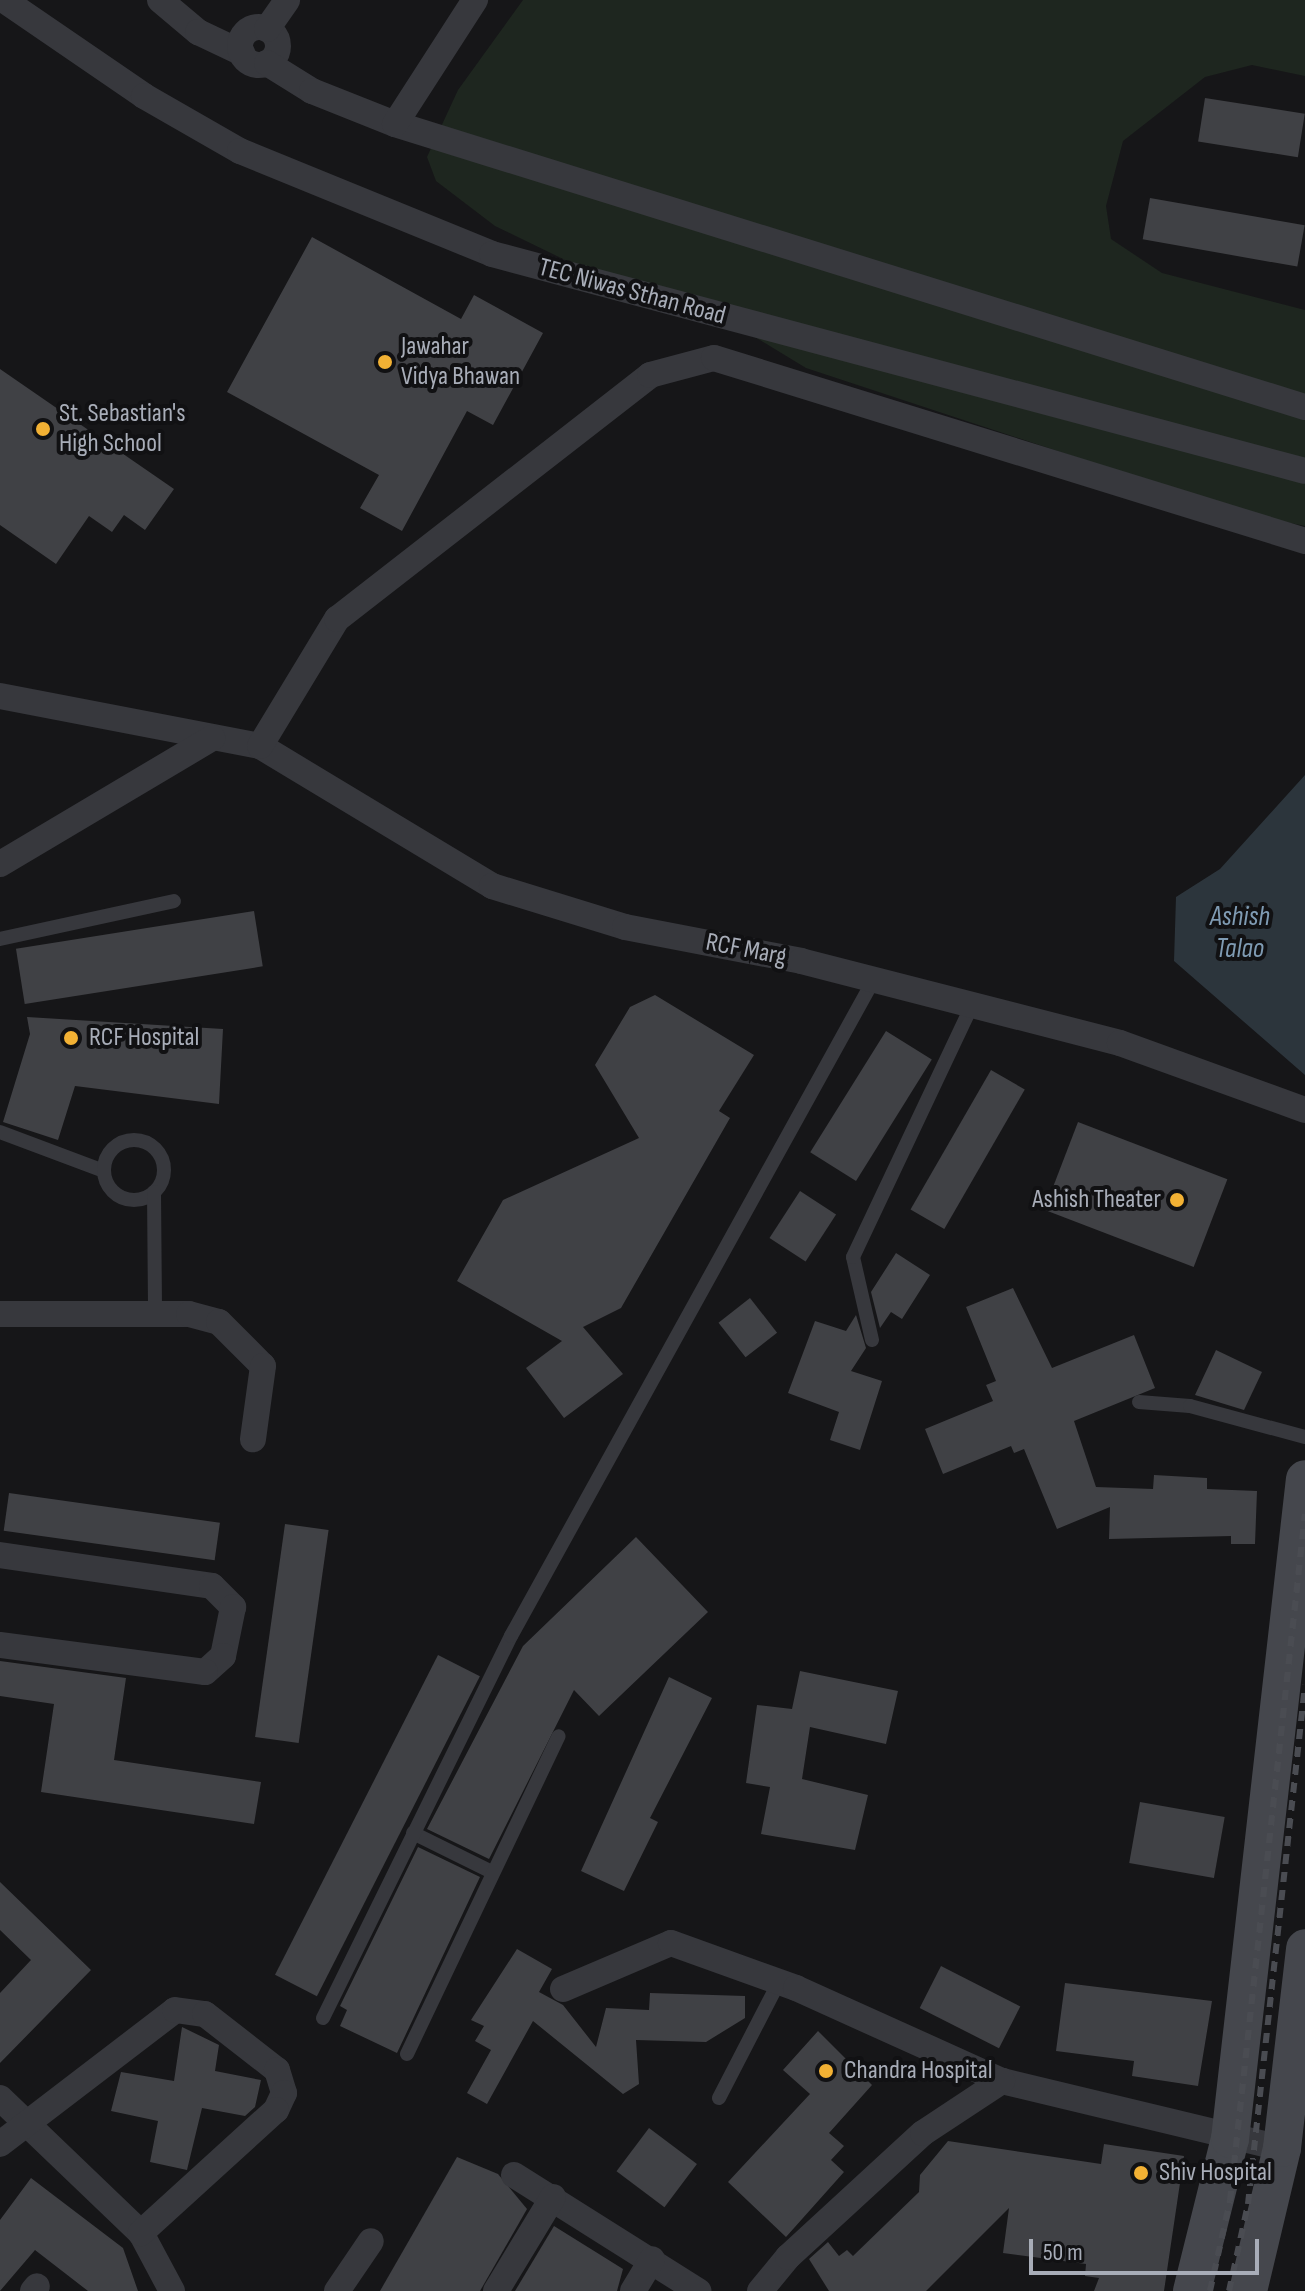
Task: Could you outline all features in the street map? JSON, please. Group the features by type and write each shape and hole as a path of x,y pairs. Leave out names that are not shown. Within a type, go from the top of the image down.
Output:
{"main road":[{"path":"1192,2291 1230,2139 1291,1723 1305,1479"},
{"path":"1248,2291 1282,2148 1305,1948"}],"street":[{"name":"TEC Niwas Sthan Road","path":"4,0 144,96 240,151 492,254 1305,471"},
{"path":"160,0 198,32 242,53 250,63 267,63 312,91 395,124 1305,407"},
{"path":"242,53 244,35 267,29 287,0"},
{"path":"395,124 475,0"},
{"path":"267,29 278,43 267,63"},
{"path":"260,746 337,619 650,375 714,358 1305,541"},
{"name":"RCF Marg","path":"0,696 260,746 492,886 625,927 873,981 1120,1043 1305,1110"},
{"path":"0,864 212,738"},
{"path":"0,1314 155,1314 219,1322 246,1343 263,1366 253,1439"},
{"path":"0,1555 212,1586 233,1607 223,1656 205,1672 0,1645"},
{"path":"563,1989 671,1943 779,1982 1002,2081 1230,2139 1282,2148"},
{"path":"0,2144 24,2120 175,2010 205,2014 277,2070 284,2093 276,2110 141,2233"},
{"path":"760,2291 913,2142 1002,2081"},
{"path":"0,2098 141,2233 172,2291"},
{"path":"514,2175 652,2259 698,2291"},
{"path":"496,2291 553,2197"},
{"path":"337,2291 371,2241"},
{"path":"633,2291 652,2259"}],"lane":[{"path":"0,939 174,901"},
{"path":"323,2018 511,1636 873,981"},
{"path":"872,1340 853,1257 971,1007"},
{"path":"0,1132 104,1171"},
{"path":"154,1192 127,1199 111,1189 104,1171 116,1146 144,1142 163,1164 154,1192 155,1314"},
{"path":"1139,1402 1190,1406 1305,1437"},
{"path":"407,2054 559,1736"},
{"path":"413,1833 492,1872"},
{"path":"719,2098 779,1982"}],"shaded area":[{"path":"523,0 1305,0 1305,76 1252,65 1205,77 1123,141 1106,206 1111,239 1162,273 1305,310 1305,526 1248,514 806,368 722,317 627,290 495,226 436,181 427,157 458,90"}],"water":[{"name":"Ashish Talao","path":"1305,775 1305,1075 1174,961 1176,897 1220,869"}],"building":[{"path":"1205,98 1305,114 1298,157 1198,141"},
{"path":"1150,198 1305,225 1297,267 1143,239"},
{"name":"Jawahar Vidya Bhawan","path":"312,237 461,319 474,295 543,333 493,425 467,411 402,531 360,508 379,475 227,392"},
{"name":"St. Sebastian's High School","path":"0,369 174,489 145,530 124,515 112,532 89,516 56,564 0,525"},
{"path":"254,911 263,966 25,1004 16,949"},
{"path":"655,995 754,1055 719,1111 730,1118 621,1308 583,1327 623,1374 564,1418 526,1368 562,1341 457,1281 503,1200 639,1138 595,1065 630,1007"},
{"path":"27,1017 223,1029 219,1104 75,1086 58,1140 3,1122 30,1034"},
{"path":"886,1031 932,1060 856,1181 810,1152"},
{"path":"991,1070 1025,1090 944,1229 910,1209"},
{"path":"1078,1122 1227,1179 1194,1267 1044,1210"},
{"path":"800,1191 836,1214 806,1261 770,1238"},
{"path":"896,1253 930,1275 902,1319 891,1312 880,1328 871,1292"},
{"path":"1013,1288 1052,1368 1134,1335 1155,1388 1074,1421 1096,1487 1153,1489 1154,1475 1207,1478 1207,1489 1257,1491 1255,1544 1231,1544 1231,1536 1109,1539 1110,1507 1057,1529 1024,1449 1014,1453 1011,1446 943,1474 925,1429 993,1401 986,1385 996,1381 966,1307"},
{"path":"750,1298 777,1333 746,1357 718,1323"},
{"path":"856,1315 866,1348 851,1371 882,1381 860,1450 830,1440 839,1412 788,1393 815,1321 846,1331"},
{"path":"1216,1350 1262,1372 1244,1410 1195,1395"},
{"path":"9,1493 220,1523 215,1560 4,1531"},
{"path":"285,1524 329,1530 299,1743 255,1737"},
{"path":"636,1537 708,1612 599,1716 574,1690 489,1859 427,1829 523,1646"},
{"path":"438,1655 480,1676 317,1996 275,1975"},
{"path":"0,1661 126,1678 114,1760 261,1782 254,1824 41,1792 54,1704 0,1696"},
{"path":"800,1671 898,1691 886,1744 810,1727 802,1779 868,1795 855,1850 761,1834 770,1787 746,1783 757,1705 792,1709"},
{"path":"669,1677 712,1698 650,1818 658,1822 624,1891 581,1871"},
{"path":"1140,1802 1225,1817 1214,1878 1129,1863"},
{"path":"418,1847 480,1877 397,2053 340,2026 347,2010 340,2006"},
{"path":"0,1882 91,1970 0,2063 0,1993 31,1960 0,1930"},
{"path":"517,1949 552,1969 539,1992 563,2005 596,2047 606,2008 649,2010 650,1993 745,1996 745,2018 706,2042 636,2040 639,2084 623,2094 533,2021 487,2104 467,2093 491,2050 475,2041 484,2026 471,2020"},
{"path":"941,1966 1020,2006 999,2048 920,2008"},
{"path":"1065,1983 1212,2001 1198,2086 1132,2076 1134,2061 1056,2051"},
{"path":"182,2027 219,2045 215,2071 261,2080 255,2107 245,2116 202,2108 187,2170 150,2162 158,2121 111,2111 121,2072 174,2081"},
{"path":"818,2031 872,2085 829,2133 844,2146 831,2160 844,2172 786,2237 728,2182 810,2094 783,2070"},
{"path":"649,2128 697,2164 664,2207 617,2171"},
{"path":"948,2141 1101,2164 1104,2144 1184,2156 1164,2291 1094,2291 1099,2278 1085,2276 1086,2264 1003,2253 1009,2208 926,2291 829,2291 809,2259 828,2242 839,2256 847,2250 853,2256 919,2192 920,2175"},
{"path":"457,2157 498,2174 527,2209 480,2291 380,2291"},
{"path":"31,2178 123,2248 138,2291 88,2291 35,2250 0,2291 0,2220"},
{"path":"554,2226 623,2269 617,2291 515,2291"}],"railway":[{"path":"1210,2291 1230,2201 1305,1514"},
{"path":"1229,2291 1248,2204 1305,1685"}],"place":[{"name":"Jawahar Vidya Bhawan","path":"385,362"},
{"name":"St. Sebastian's High School","path":"43,429"},
{"name":"RCF Hospital","path":"71,1038"},
{"name":"Ashish Theater","path":"1177,1200"},
{"name":"Chandra Hospital","path":"826,2071"},
{"name":"Shiv Hospital","path":"1141,2173"}]}
